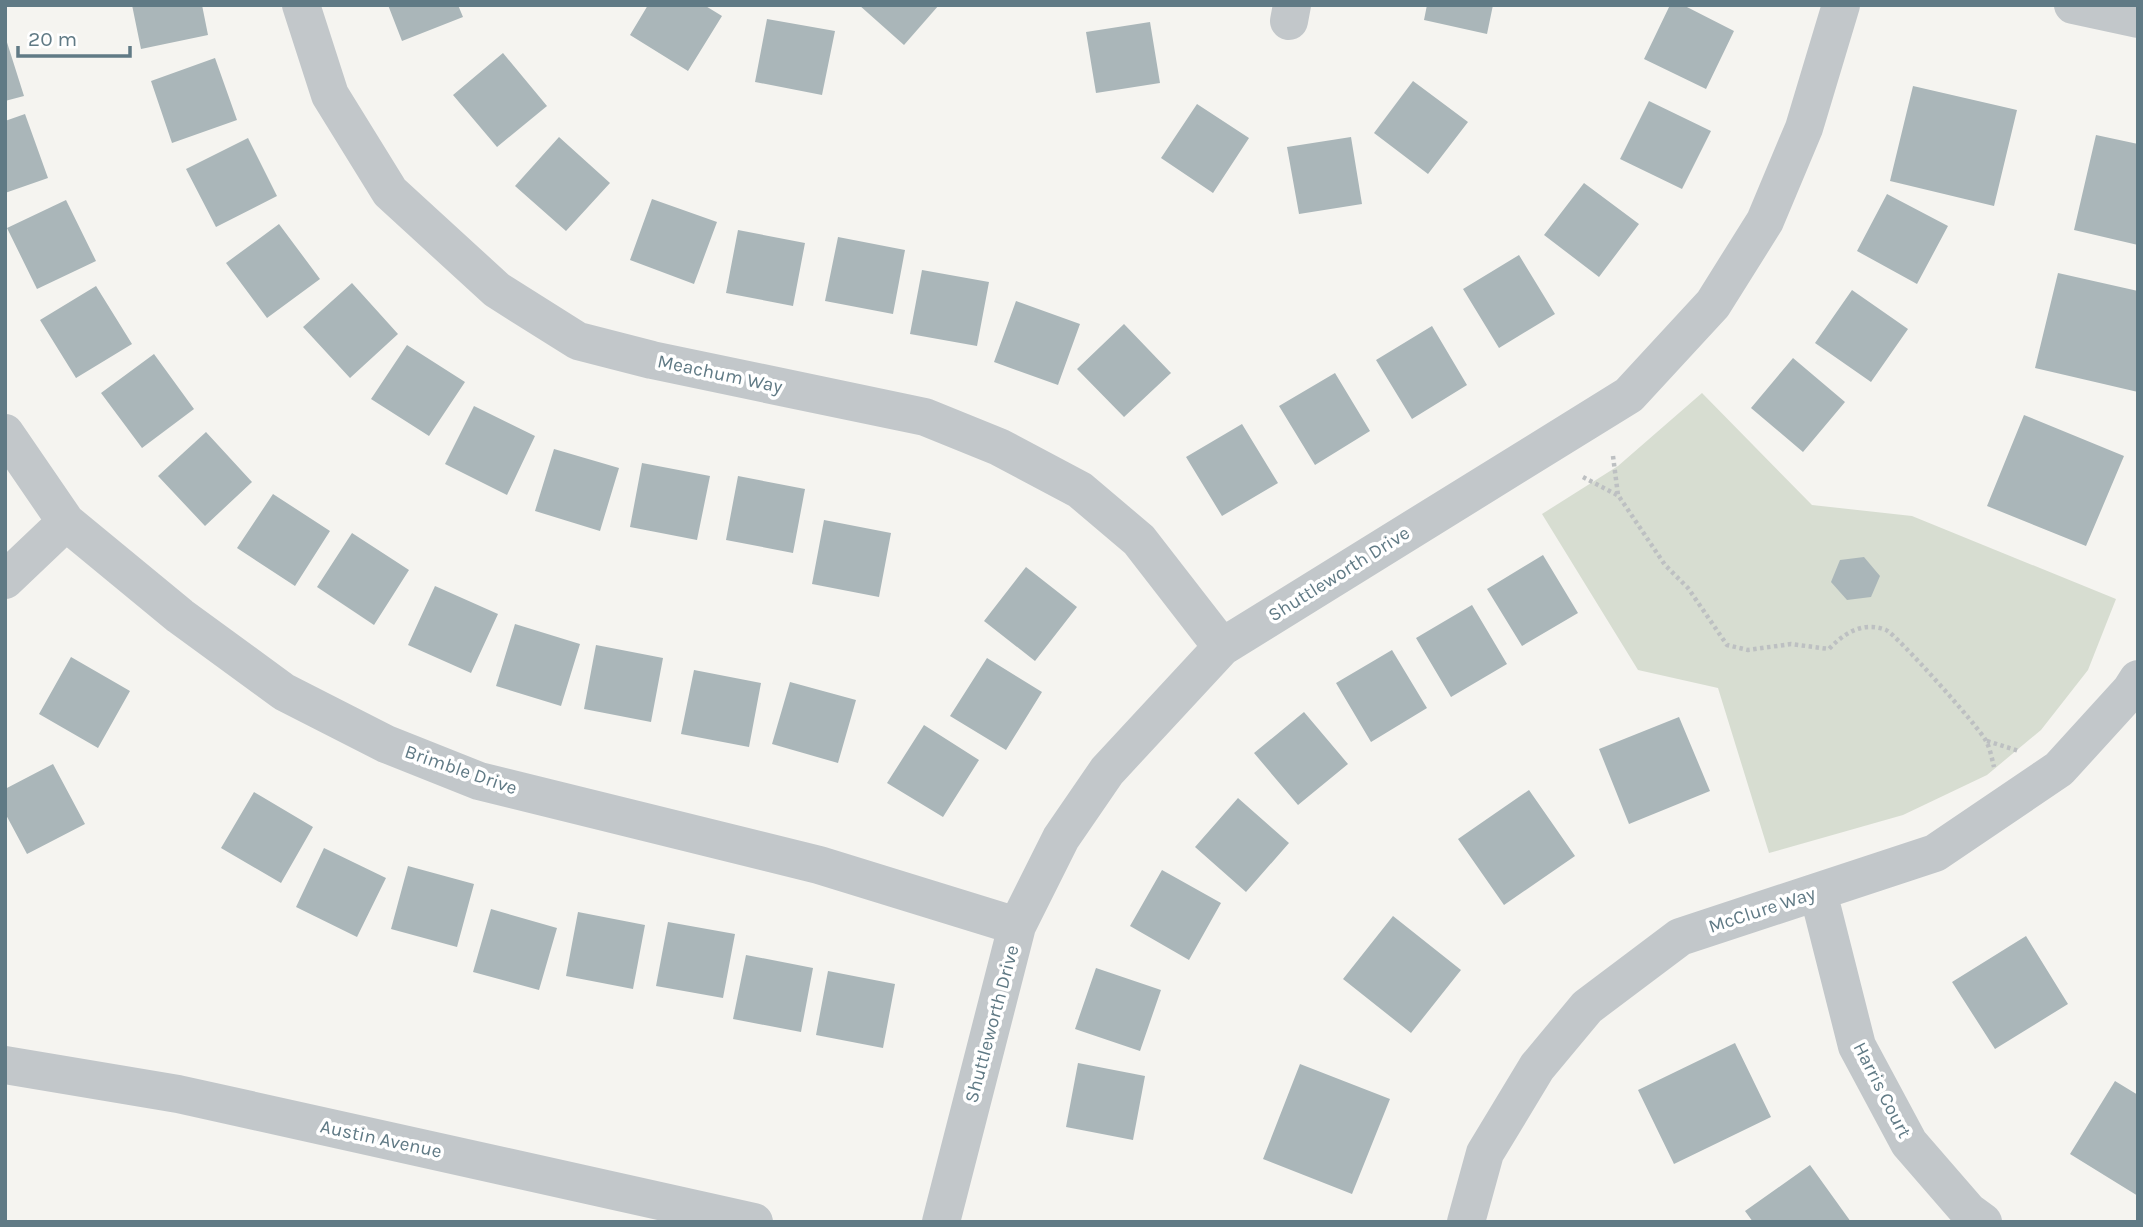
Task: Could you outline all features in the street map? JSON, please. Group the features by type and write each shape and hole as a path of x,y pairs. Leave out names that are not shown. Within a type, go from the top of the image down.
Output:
{"street":[{"name":"Meachum Way","path":"301,5 330,95 390,192 497,290 578,341 666,363 925,417 999,447 1080,490 1139,540 1222,647"},
{"name":"Shuttleworth Drive","path":"941,1222 1017,926 1061,838 1107,771 1222,647 1629,395 1713,304 1765,221 1804,128 1840,5"},
{"path":"2073,5 2138,19"},
{"name":"Brimble Drive","path":"5,433 66,522 180,616 285,692 386,744 479,781 819,865 1017,926"},
{"path":"5,580 66,522"},
{"name":"McClure Way","path":"1466,1222 1485,1153 1537,1067 1587,1007 1680,937 1935,853 2059,769 2132,690 2138,679"},
{"name":"Harris Court","path":"1818,892 1857,1046 1909,1143 1968,1211 1983,1222"},
{"name":"Austin Avenue","path":"5,1065 178,1094 754,1222"}],"path":[{"path":"1614,456 1618,495 1665,565 1688,588 1727,645 1748,649 1791,644 1829,649 1842,635 1865,626 1887,630 1905,646 1986,740 1997,776"},
{"path":"1583,477 1618,495"},
{"path":"1986,740 2023,752"}],"shaded area":[{"path":"1702,393 1812,505 1912,516 2116,599 2088,670 2041,730 1987,775 1903,815 1769,853 1718,688 1638,670 1542,514 1618,466"}],"building":[{"path":"132,5 202,5 208,35 141,49"},
{"path":"388,5 458,5 463,17 402,41"},
{"path":"648,5 704,5 722,16 688,71 630,35"},
{"path":"859,5 939,5 904,45"},
{"path":"1427,5 1493,5 1487,34 1424,20"},
{"path":"1670,5 1683,5 1734,31 1706,89 1644,59"},
{"path":"767,19 835,31 822,95 755,82"},
{"path":"1150,22 1160,83 1096,93 1086,32"},
{"path":"5,36 24,96 5,101"},
{"path":"503,53 547,106 497,147 453,95"},
{"path":"215,58 237,120 172,143 151,81"},
{"path":"1413,81 1468,122 1428,174 1374,133"},
{"path":"1913,86 2017,110 1994,206 1890,181"},
{"path":"1649,101 1711,131 1682,189 1620,159"},
{"path":"1197,104 1249,138 1213,193 1161,158"},
{"path":"25,114 48,178 5,193 5,121"},
{"path":"2096,135 2138,144 2138,245 2074,230"},
{"path":"559,137 610,183 566,231 515,186"},
{"path":"1351,137 1362,204 1299,214 1287,147"},
{"path":"248,138 277,196 216,227 186,169"},
{"path":"1584,183 1639,224 1599,277 1544,235"},
{"path":"1887,194 1948,226 1917,284 1857,251"},
{"path":"652,199 717,222 694,284 630,260"},
{"path":"66,200 96,261 37,289 7,228"},
{"path":"279,224 320,279 267,318 226,263"},
{"path":"738,230 805,243 793,306 726,293"},
{"path":"838,237 905,250 893,314 825,301"},
{"path":"1519,255 1555,314 1499,348 1463,289"},
{"path":"922,270 989,282 977,346 910,334"},
{"path":"2058,273 2138,291 2138,392 2035,368"},
{"path":"352,283 398,334 350,378 303,327"},
{"path":"96,286 132,344 76,378 40,320"},
{"path":"1852,290 1908,329 1871,382 1815,343"},
{"path":"1016,301 1080,324 1058,385 994,362"},
{"path":"1124,324 1171,373 1124,417 1077,369"},
{"path":"1432,326 1467,385 1412,419 1376,360"},
{"path":"407,345 465,382 429,436 371,399"},
{"path":"154,354 194,409 142,448 101,393"},
{"path":"1793,358 1845,402 1803,452 1751,408"},
{"path":"1335,373 1370,431 1315,465 1279,406"},
{"path":"474,406 535,436 507,495 445,464"},
{"path":"2024,415 2124,456 2086,546 1987,506"},
{"path":"1242,424 1278,483 1222,516 1186,457"},
{"path":"206,432 252,482 205,526 158,476"},
{"path":"554,449 619,468 600,531 535,511"},
{"path":"642,463 710,476 697,540 630,527"},
{"path":"738,476 805,489 793,553 726,540"},
{"path":"273,494 330,531 295,586 237,548"},
{"path":"824,520 891,533 879,597 812,584"},
{"path":"352,533 409,570 374,625 317,587"},
{"path":"1543,555 1578,613 1522,646 1487,589"},
{"path":"1864,557 1880,576 1871,597 1847,600 1831,582 1840,560"},
{"path":"1026,567 1077,607 1035,661 984,621"},
{"path":"435,586 498,614 471,673 408,645"},
{"path":"1472,605 1507,664 1451,697 1416,638"},
{"path":"515,624 580,644 561,706 496,686"},
{"path":"596,645 663,658 651,722 584,709"},
{"path":"1392,650 1427,708 1371,742 1336,683"},
{"path":"71,657 130,691 98,748 39,714"},
{"path":"987,658 1042,692 1006,750 950,716"},
{"path":"694,670 761,683 749,747 681,734"},
{"path":"790,682 856,700 838,763 772,744"},
{"path":"1304,712 1348,764 1298,805 1254,753"},
{"path":"1679,717 1710,791 1629,824 1599,749"},
{"path":"924,725 979,760 943,817 887,783"},
{"path":"53,764 85,824 27,854 5,813 5,789"},
{"path":"1529,790 1575,856 1504,905 1458,839"},
{"path":"254,792 313,827 281,883 221,848"},
{"path":"1238,798 1289,843 1246,892 1195,847"},
{"path":"324,848 386,878 357,937 296,907"},
{"path":"408,866 474,884 457,947 391,929"},
{"path":"1162,870 1221,903 1189,960 1130,926"},
{"path":"491,909 557,928 539,990 473,972"},
{"path":"578,912 645,925 633,989 566,976"},
{"path":"1393,916 1461,970 1411,1033 1343,979"},
{"path":"668,922 735,934 723,998 656,986"},
{"path":"2026,936 2068,1004 1995,1049 1952,982"},
{"path":"746,955 813,968 801,1032 733,1019"},
{"path":"1096,968 1161,990 1140,1051 1075,1029"},
{"path":"828,971 895,984 883,1048 816,1035"},
{"path":"1735,1043 1771,1117 1674,1164 1638,1090"},
{"path":"1078,1063 1145,1076 1133,1140 1066,1127"},
{"path":"1300,1064 1390,1099 1352,1194 1263,1159"},
{"path":"2115,1081 2138,1095 2138,1196 2070,1154"},
{"path":"1810,1165 1851,1222 1753,1222 1745,1211"}]}
